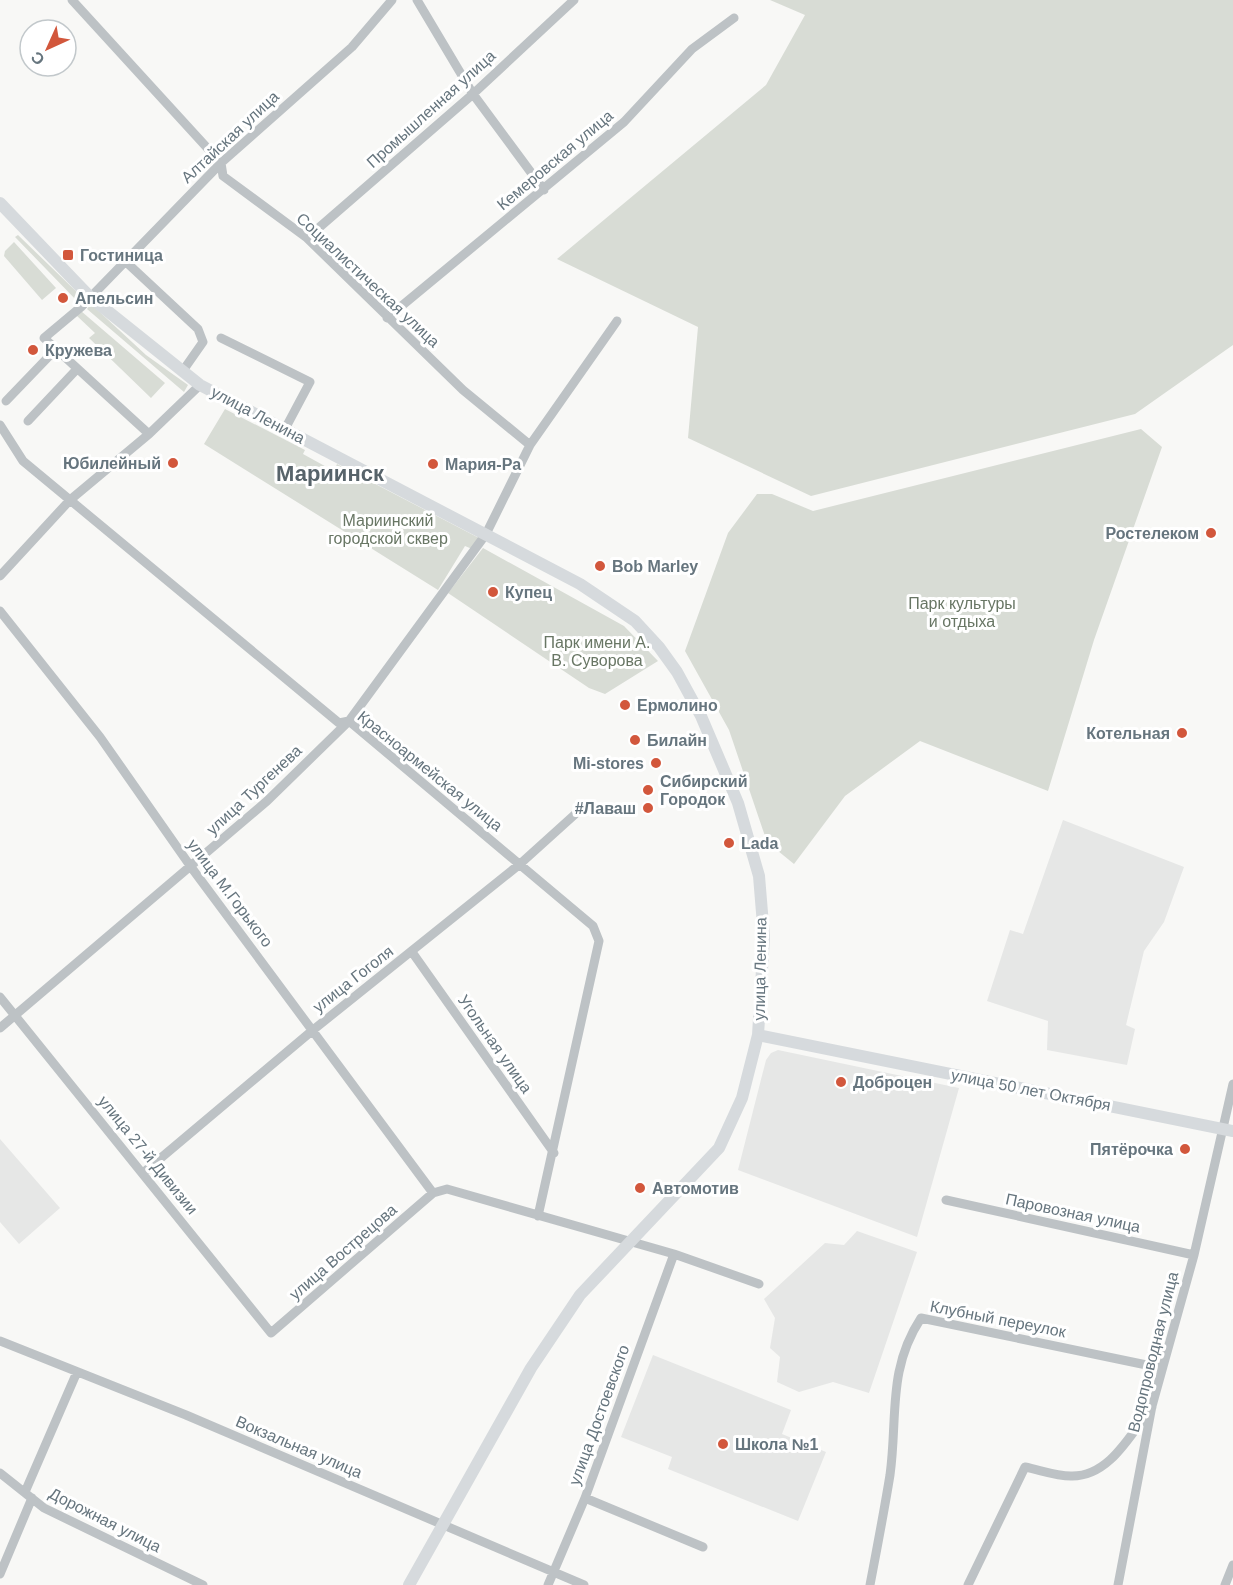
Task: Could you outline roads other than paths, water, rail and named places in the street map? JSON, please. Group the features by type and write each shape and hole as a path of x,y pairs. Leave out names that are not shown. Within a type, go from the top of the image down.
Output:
{"main road":[{"name":"улица Ленина","path":"0,203 90,297 200,385 486,534 607,600 635,621 659,647 687,691 738,803 759,876 764,937 758,1035 742,1098 719,1148 580,1295 531,1368 409,1585"},
{"name":"улица 50 лет Октября","path":"758,1035 1228,1130"}],"street":[{"name":"Социалистическая улица","path":"72,0 221,164 223,176 307,238 463,390 530,446"},
{"name":"Алтайская улица","path":"56,349 44,338 90,297 221,164 352,47 392,0"},
{"path":"417,0 472,94 544,190"},
{"name":"Промышленная улица","path":"307,238 472,94 574,0"},
{"name":"Кемеровская улица","path":"387,318 624,122 692,49 734,18"},
{"path":"124,261 198,330 203,342 182,372"},
{"name":"улица Тургенева","path":"0,1028 267,801 348,721 486,534 530,446 617,321"},
{"path":"221,338 310,382 285,429"},
{"path":"6,401 56,349 149,434"},
{"path":"28,421 77,369"},
{"path":"0,576 70,500 149,434 200,385"},
{"name":"Красноармейская улица","path":"0,425 23,462 339,723 348,721 593,926 599,941 554,1153 538,1216"},
{"name":"улица М.Горького","path":"0,611 100,737 191,867 433,1193"},
{"name":"улица Гоголя","path":"143,1173 314,1030 520,864 582,808"},
{"name":"Угольная улица","path":"412,952 554,1153"},
{"name":"улица 27-й Дивизии","path":"0,997 271,1333"},
{"name":"Водопроводная улица","path":"1118,1585 1152,1406 1228,1130 1233,1084"},
{"path":"433,1193 447,1189 674,1254 759,1284"},
{"name":"улица Вострецова","path":"271,1333 433,1193"},
{"name":"Паровозная улица","path":"946,1200 1194,1255"},
{"name":"улица Достоевского","path":"548,1585 585,1498 674,1254"},
{"name":"Клубный переулок","path":"870,1585 890,1473 894,1394 906,1340 921,1318 1161,1368"},
{"name":"Вокзальная улица","path":"0,1341 444,1524 584,1585"},
{"path":"0,1574 28,1495 77,1372"},
{"path":"968,1585 1025,1467 1072,1477 1098,1469 1112,1460 1152,1406"},
{"name":"Дорожная улица","path":"0,1473 44,1508 188,1582 203,1585"},
{"path":"585,1498 703,1546"},
{"path":"1225,1585 1233,1564"}],"place":[{"name":"Гостиница","path":"68,255"},
{"name":"Апельсин","path":"63,298"},
{"name":"Кружева","path":"33,350"},
{"name":"Юбилейный","path":"173,463"},
{"name":"Мария-Ра","path":"433,464"},
{"name":"Ростелеком","path":"1211,533"},
{"name":"Bob Marley","path":"600,566"},
{"name":"Купец","path":"493,592"},
{"name":"Ермолино","path":"625,705"},
{"name":"Котельная","path":"1182,733"},
{"name":"Билайн","path":"635,740"},
{"name":"Mi-stores","path":"656,763"},
{"name":"Сибирский Городок","path":"648,790"},
{"name":"#Лаваш","path":"648,808"},
{"name":"Lada","path":"729,843"},
{"name":"Доброцен","path":"841,1082"},
{"name":"Пятёрочка","path":"1185,1149"},
{"name":"Автомотив","path":"640,1188"},
{"name":"Школа №1","path":"723,1444"}],"district":[{"name":"Мариинск","path":"330,473"}],"park label":[{"name":"Мариинский городской сквер","path":"388,529"},
{"name":"Парк культуры и отдыха","path":"962,612"},
{"name":"Парк имени А. В. Суворова","path":"597,651"}]}
